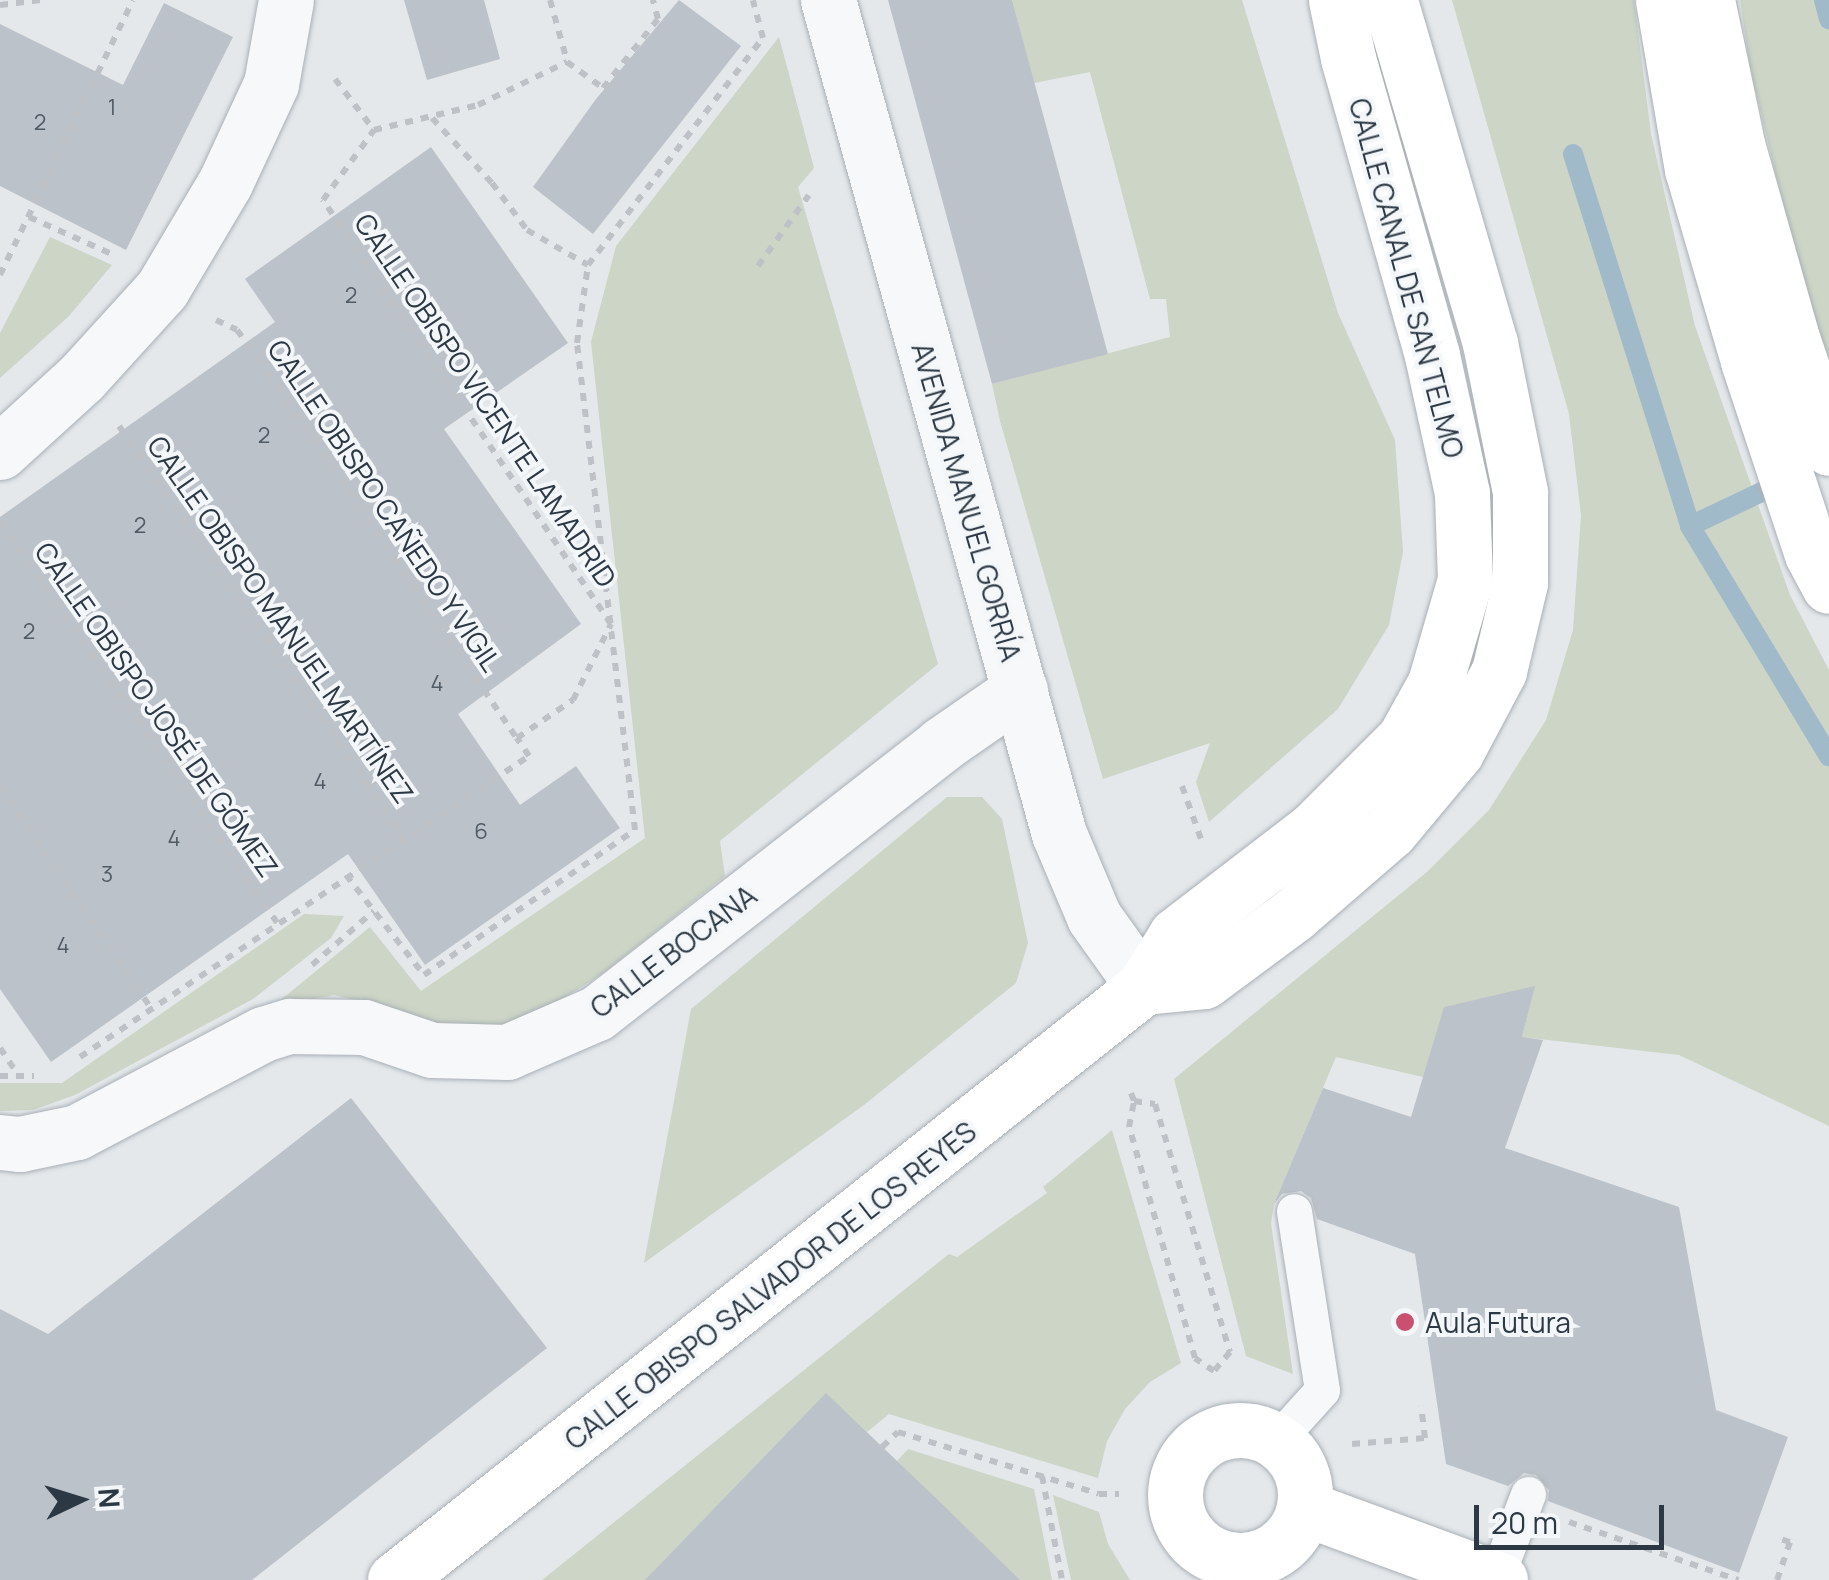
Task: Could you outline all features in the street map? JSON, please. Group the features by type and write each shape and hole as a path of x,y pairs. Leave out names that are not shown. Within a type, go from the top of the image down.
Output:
{"main road":[{"name":"CALLE CANAL DE SAN TELMO","path":"1144,987 1176,934 1313,830 1404,739 1435,683 1465,580 1462,493 1432,356 1348,58 1336,0"},
{"name":"CALLE CANAL DE SAN TELMO","path":"1144,987 1204,981 1292,916 1390,831 1456,752 1499,671 1520,584 1520,492 1490,343 1390,0"},
{"path":"1662,0 1692,168 1754,378 1812,554 1829,586"},
{"path":"1707,0 1737,144 1791,336 1829,448"},
{"name":"CALLE OBISPO SALVADOR DE LOS REYES","path":"394,1580 1144,987"},
{"path":"1295,1544 1305,1482 1296,1459 1278,1440 1254,1430 1228,1429 1205,1438 1188,1454 1176,1476 1175,1501 1181,1524 1215,1566 1295,1544 1498,1579"}],"street":[{"path":"0,452 82,376 162,289 226,184 272,84 286,0"},
{"name":"AVENIDA MANUEL GORRÍA","path":"828,0 1059,834 1087,900 1144,987"},
{"name":"CALLE BOCANA","path":"0,1142 20,1144 77,1132 263,1034 290,1026 364,1027 432,1050 507,1052 597,1013 942,744 1020,690"}],"lane":[{"path":"1278,1440 1322,1390 1294,1211"},
{"path":"1498,1579 1528,1494"}],"path":[{"path":"0,5 41,0"},
{"path":"0,275 133,0"},
{"path":"550,0 567,62 603,88 658,20 653,0"},
{"path":"346,875 424,975 635,830 577,343 588,264 764,38 753,0"},
{"path":"332,76 374,130 478,105 567,62"},
{"path":"432,118 492,183 527,230 588,264"},
{"name":"CALLE OBISPO VICENTE LAMADRID","path":"374,130 323,200 611,624"},
{"path":"758,266 810,196"},
{"path":"29,217 128,261"},
{"name":"CALLE OBISPO CAÑEDO Y VIGIL","path":"202,313 237,330 259,359 517,738"},
{"name":"CALLE OBISPO MANUEL MARTÍNEZ","path":"120,428 404,837"},
{"name":"CALLE OBISPO JOSÉ DE GÓMEZ","path":"0,521 277,922"},
{"path":"81,1056 529,756 517,738 573,700 611,624"},
{"path":"0,786 151,1008"},
{"path":"1182,786 1204,850"},
{"path":"363,921 374,911"},
{"path":"0,1048 19,1076"},
{"path":"1133,1097 1156,1104 1230,1352 1214,1370 1196,1358 1128,1127 1133,1097"},
{"path":"1352,1444 1426,1438 1421,1406"},
{"path":"882,1447 898,1432 1099,1494 1119,1494"},
{"path":"1042,1476 1062,1580"},
{"path":"1574,1524 1738,1580"},
{"path":"1777,1580 1790,1542 1778,1538"}],"green space":[{"path":"1012,0 1242,0 1338,313 1395,440 1403,552 1389,625 1338,709 1209,822 1196,782 1210,743 1103,779 1000,421 992,384 1170,337 1166,299 1150,299 1090,72 1034,83"},
{"path":"1452,0 1634,0 1651,134 1695,326 1790,595 1829,670 1829,1126 1679,1055 1522,1037 1534,987 1423,1077 1336,1057 1274,1204 1271,1223 1293,1374 1246,1356 1174,1079 1427,872 1489,810 1546,720 1573,630 1581,515 1569,414"},
{"path":"1740,0 1829,0 1829,379 1817,346 1750,67"},
{"path":"779,37 814,168 798,187 938,664 720,841 725,876 605,972 526,1022 477,1029 427,1026 391,1009 334,995 272,1007 370,927 421,991 645,838 591,342 616,246"},
{"path":"50,237 112,265 69,316 0,378 0,333"},
{"path":"947,797 982,797 1002,819 1028,943 1016,983 864,1105 644,1263 691,1009"},
{"path":"304,914 344,916 331,938 253,999 75,1095 33,1110 0,1111 0,1083 62,1083"},
{"path":"1112,1130 1181,1363 1150,1382 1125,1409 1107,1441 1098,1478 889,1414 867,1432 826,1394 689,1580 542,1580 949,1254 957,1257 1047,1193 1043,1187"},
{"path":"908,1449 1034,1489 1052,1580 1012,1580 897,1461"},
{"path":"1053,1495 1099,1512 1108,1544 1130,1580 1071,1580"}],"building":[{"path":"404,0 484,0 500,59 427,80"},
{"path":"679,0 741,46 593,234 533,187 596,99"},
{"path":"888,0 1012,0 1108,354 992,384"},
{"path":"164,3 233,37 126,250 0,186 0,24 123,85"},
{"path":"431,147 568,343 444,429 581,624 458,714 520,805 576,766 620,828 425,965 348,854 51,1062 0,989 0,517 275,322 245,279"},
{"path":"1535,986 1522,1037 1543,1040 1505,1148 1679,1207 1716,1410 1788,1437 1739,1573 1548,1501 1549,1490 1536,1475 1524,1473 1508,1486 1446,1464 1415,1254 1317,1219 1311,1198 1301,1191 1282,1194 1274,1204 1323,1088 1411,1117 1444,1007"},
{"path":"351,1098 547,1348 252,1580 0,1580 0,1309 48,1334"},
{"path":"826,1393 942,1504 1020,1580 645,1580"}],"waterway":[{"path":"1824,0 1829,19"},
{"path":"1573,154 1690,526 1829,756"},
{"path":"1690,526 1787,480"}],"place":[{"name":"Aula Futura","path":"1405,1322"}]}
